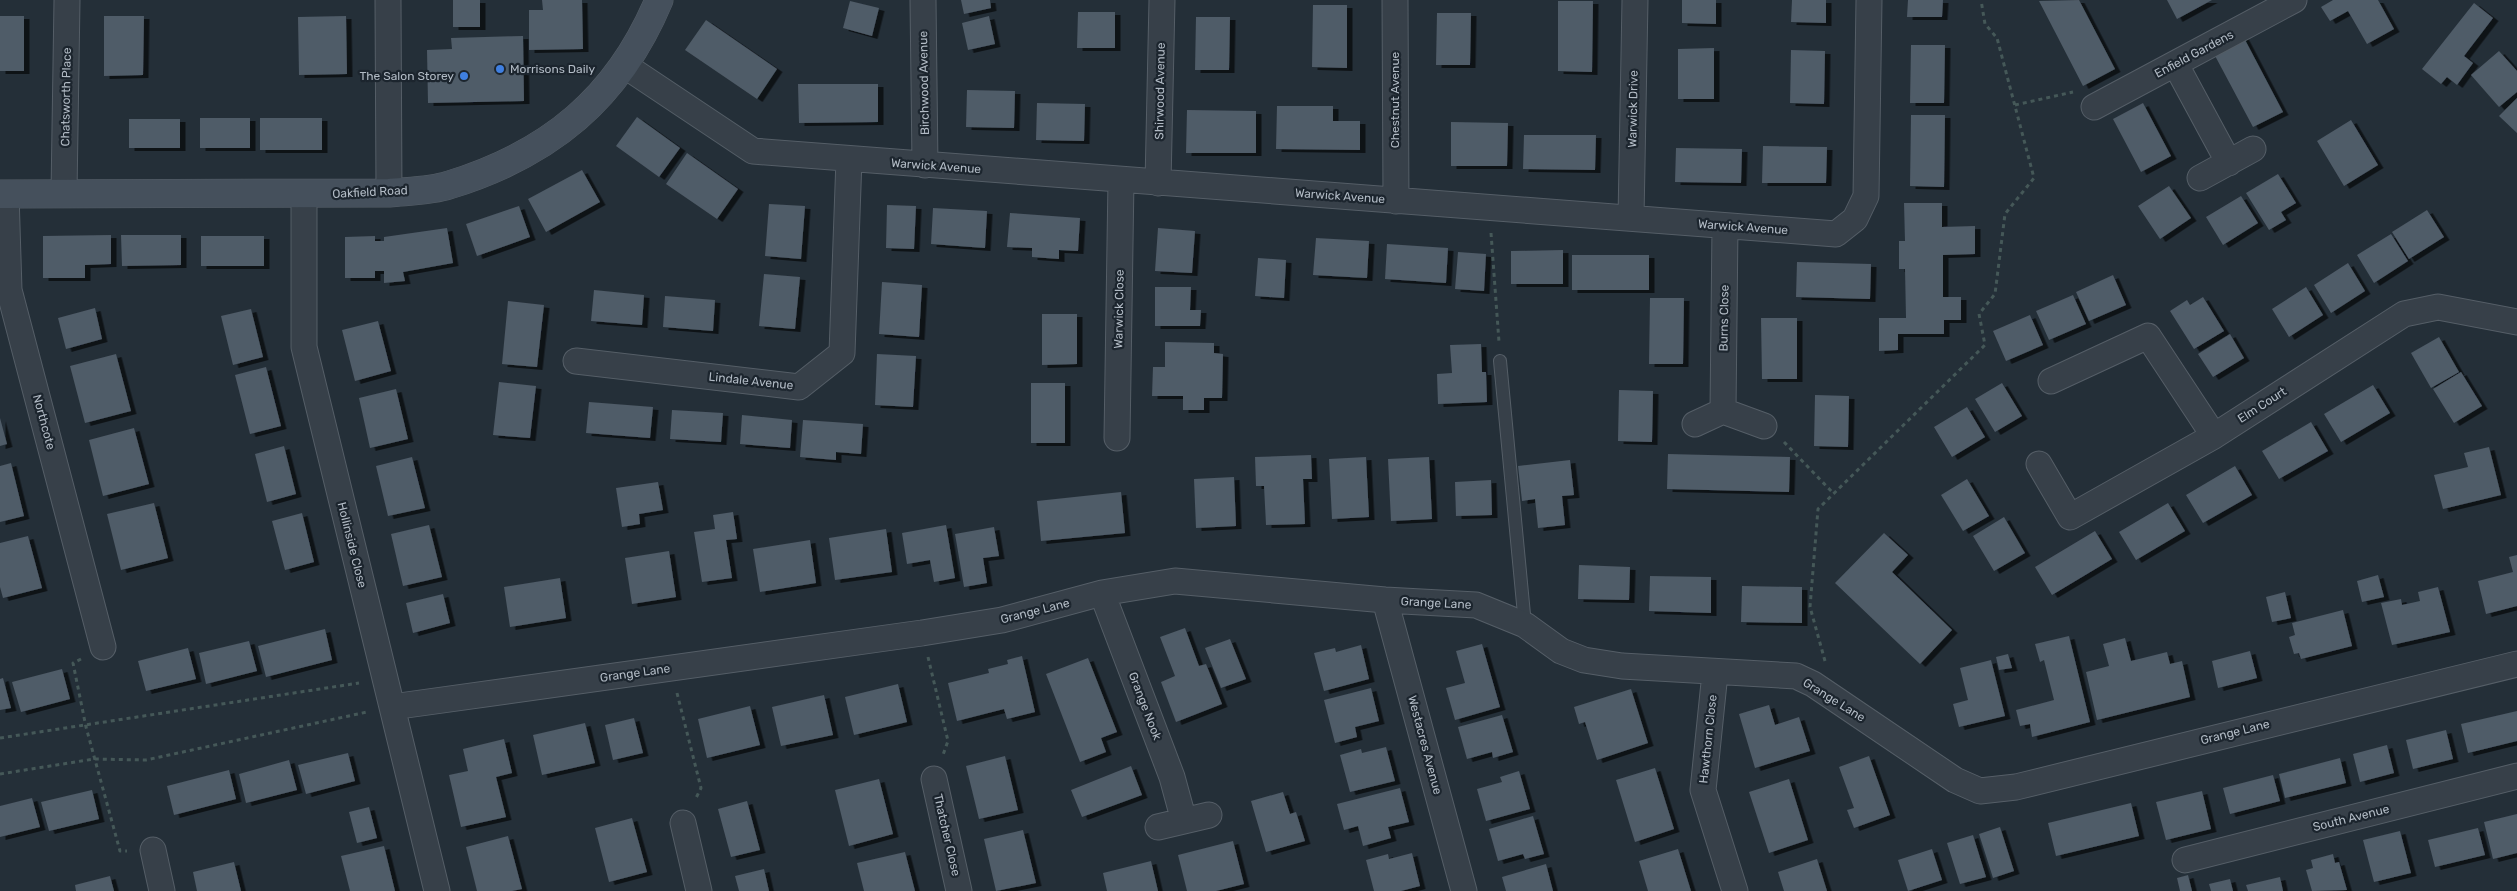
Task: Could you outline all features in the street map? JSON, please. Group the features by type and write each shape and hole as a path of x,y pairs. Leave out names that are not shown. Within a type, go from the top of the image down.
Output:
{"street":[{"name":"Chatsworth Place","path":"64,193 67,0"},
{"path":"388,0 388,193"},
{"name":"Oakfield Road","path":"3,194 388,193 448,186 506,164 542,146 578,119 624,65 659,0"},
{"name":"Birchwood Avenue","path":"923,0 925,165"},
{"name":"Shirwood Avenue","path":"1158,182 1162,0"},
{"name":"Chestnut Avenue","path":"1395,0 1396,201"},
{"name":"Warwick Drive","path":"1631,218 1634,0"},
{"name":"Warwick Avenue","path":"624,65 753,151 1836,234 1854,219 1866,196 1869,0"},
{"name":"Enfield Gardens","path":"2094,107 2176,65 2294,0"},
{"path":"2176,65 2229,163"},
{"path":"2200,178 2253,150"},
{"name":"Lindale Avenue","path":"576,361 799,387 842,353 849,159"},
{"name":"Warwick Close","path":"1117,438 1121,180"},
{"name":"Northcote","path":"3,194 8,290 104,647"},
{"name":"Hollinside Close","path":"304,194 304,347 437,891"},
{"name":"Burns Close","path":"1723,410 1725,226"},
{"name":"Elm Court","path":"2039,464 2070,517 2214,436 2404,314 2438,307 2517,322"},
{"path":"2068,380 2148,336 2214,436"},
{"path":"1696,424 1723,410 1764,426"},
{"name":"Grange Lane","path":"392,706 922,633 1002,620 1102,594 1175,581 1385,600 1476,605 1525,626 1560,651 1584,660 1622,666 1715,673 1796,676 1813,684 1955,780 1980,792 2016,787 2517,664"},
{"name":"Grange Nook","path":"1102,594 1172,777 1184,821"},
{"name":"Westacres Avenue","path":"1385,600 1464,891"},
{"name":"Hawthorn Close","path":"1715,673 1703,790 1736,891"},
{"name":"South Avenue","path":"2185,860 2517,776"},
{"name":"Thatcher Close","path":"934,779 959,891"},
{"path":"1158,827 1209,815"},
{"path":"683,823 699,891"},
{"path":"153,850 162,891"}],"lane":[{"path":"1500,361 1525,626"}],"path":[{"path":"1813,684 1826,660 1810,607 1818,509 1985,345 1979,314 1995,294 2005,214 2034,178 1997,38 1985,24 1981,0"},
{"path":"2015,105 2084,89 2094,107"},
{"path":"1490,208 1500,361"},
{"path":"1764,426 1794,451 1834,494"},
{"path":"922,633 948,741 934,779"},
{"path":"104,647 73,663 86,727 120,851 153,850"},
{"path":"670,668 701,788 683,823"},
{"path":"0,738 86,727 385,679"},
{"path":"0,774 94,759 146,760 392,706"}],"building":[{"path":"453,0 480,0 480,27 453,27"},
{"path":"542,0 582,0 583,49 529,50 529,10 543,10"},
{"path":"961,0 990,0 991,8 964,14"},
{"path":"1682,0 1716,0 1716,24 1682,23"},
{"path":"1792,0 1826,0 1826,23 1791,22"},
{"path":"1908,0 1943,0 1942,17 1907,17"},
{"path":"2079,0 2115,69 2083,86 2039,1"},
{"path":"2167,0 2212,0 2177,19"},
{"path":"2333,0 2378,0 2394,29 2367,44 2348,11 2330,21 2321,7"},
{"path":"850,1 879,8 872,36 843,28"},
{"path":"1558,1 1593,1 1592,72 1558,71"},
{"path":"2474,3 2493,18 2464,56 2473,63 2457,85 2447,77 2441,84 2422,69"},
{"path":"1313,5 1347,5 1347,68 1312,67"},
{"path":"1078,12 1115,12 1115,48 1077,48"},
{"path":"1437,13 1471,13 1470,65 1436,65"},
{"path":"0,16 24,16 24,71 0,71"},
{"path":"104,16 144,16 143,75 104,76"},
{"path":"346,16 347,74 299,75 298,17"},
{"path":"989,16 995,44 968,50 962,23"},
{"path":"1196,17 1230,17 1229,70 1195,70"},
{"path":"706,20 777,69 757,99 685,50"},
{"path":"523,36 524,101 428,103 427,50 452,49 451,38"},
{"path":"2243,36 2283,112 2253,127 2213,52"},
{"path":"1911,45 1945,45 1944,103 1910,103"},
{"path":"1714,48 1714,99 1678,99 1678,49"},
{"path":"1791,50 1825,51 1824,104 1790,103"},
{"path":"2499,51 2517,71 2517,92 2499,107 2471,75"},
{"path":"798,84 878,84 878,122 799,123"},
{"path":"967,90 1015,91 1014,128 966,127"},
{"path":"2517,98 2517,133 2499,116"},
{"path":"1037,103 1085,104 1084,141 1036,140"},
{"path":"2143,103 2171,156 2141,172 2113,119"},
{"path":"1277,106 1333,106 1333,121 1360,121 1360,150 1276,149"},
{"path":"1187,110 1256,111 1256,153 1186,153"},
{"path":"1911,115 1945,115 1944,187 1910,186"},
{"path":"637,117 680,148 659,177 616,146"},
{"path":"200,118 250,118 250,148 200,148"},
{"path":"260,118 322,118 322,150 260,150"},
{"path":"129,119 180,119 180,148 129,148"},
{"path":"2351,120 2378,165 2344,186 2317,141"},
{"path":"1451,122 1508,123 1507,166 1451,166"},
{"path":"1524,135 1596,135 1595,170 1523,169"},
{"path":"1763,146 1827,147 1826,183 1762,183"},
{"path":"1676,148 1742,149 1741,183 1675,182"},
{"path":"687,153 738,189 717,219 666,184"},
{"path":"582,170 600,202 546,232 528,199"},
{"path":"2278,174 2296,203 2281,212 2286,220 2269,230 2246,193"},
{"path":"2169,186 2191,218 2160,239 2138,206"},
{"path":"2241,196 2258,223 2223,245 2206,217"},
{"path":"1904,203 1942,203 1942,227 1975,226 1975,254 1943,255 1943,297 1961,297 1961,320 1944,320 1944,334 1898,334 1898,350 1879,351 1879,318 1906,318 1905,269 1899,269 1899,241 1905,241"},
{"path":"769,204 805,206 801,259 765,256"},
{"path":"887,205 916,206 914,249 886,248"},
{"path":"519,206 530,237 477,256 466,224"},
{"path":"933,208 987,211 985,248 931,244"},
{"path":"2427,210 2444,237 2409,259 2392,232"},
{"path":"1010,213 1080,218 1078,251 1059,250 1059,259 1032,257 1032,248 1007,247"},
{"path":"447,228 453,263 403,272 405,281 384,283 384,271 375,271 375,278 345,278 345,237 375,236 375,241 384,241 384,237"},
{"path":"1158,228 1195,231 1192,273 1155,271"},
{"path":"2391,234 2408,261 2374,283 2357,255"},
{"path":"111,235 111,264 85,265 85,278 43,278 43,236"},
{"path":"121,235 181,235 181,265 122,266"},
{"path":"201,236 264,236 264,266 201,266"},
{"path":"1316,238 1369,241 1367,278 1313,275"},
{"path":"1387,244 1448,248 1446,283 1385,279"},
{"path":"1563,250 1563,284 1511,284 1511,251"},
{"path":"1458,252 1486,254 1484,291 1455,289"},
{"path":"1572,255 1649,255 1649,290 1572,290"},
{"path":"1258,258 1286,260 1284,298 1255,296"},
{"path":"1797,262 1871,264 1870,299 1796,297"},
{"path":"2348,263 2365,291 2331,313 2314,285"},
{"path":"764,274 800,277 795,329 759,326"},
{"path":"2113,275 2126,305 2089,321 2076,292"},
{"path":"882,282 922,285 919,337 879,334"},
{"path":"1155,287 1191,287 1190,310 1201,310 1200,326 1155,326"},
{"path":"2306,287 2323,315 2289,337 2272,309"},
{"path":"594,290 644,295 642,325 591,321"},
{"path":"2073,295 2086,324 2049,340 2036,311"},
{"path":"665,296 715,300 713,331 663,327"},
{"path":"2203,297 2224,331 2194,349 2170,311 2187,300 2190,305"},
{"path":"1650,298 1684,298 1683,364 1649,364"},
{"path":"508,301 544,305 537,367 502,364"},
{"path":"95,308 102,339 66,349 58,318"},
{"path":"251,309 263,357 233,365 221,316"},
{"path":"1042,314 1077,314 1077,364 1042,365"},
{"path":"2030,315 2043,345 2006,361 1993,331"},
{"path":"1761,318 1797,318 1797,379 1762,379"},
{"path":"378,321 391,371 355,381 342,330"},
{"path":"2230,334 2244,358 2213,377 2198,354"},
{"path":"2439,337 2459,372 2431,388 2411,353"},
{"path":"1165,342 1214,343 1214,353 1223,354 1222,398 1204,398 1204,410 1183,410 1183,396 1152,396 1153,367 1165,367"},
{"path":"1481,344 1482,372 1486,372 1487,402 1438,404 1437,374 1452,373 1450,345"},
{"path":"116,354 131,411 85,423 70,366"},
{"path":"877,354 916,356 913,407 875,405"},
{"path":"266,367 281,426 250,434 235,375"},
{"path":"2461,372 2482,406 2454,423 2433,389"},
{"path":"499,382 536,386 530,438 493,435"},
{"path":"1031,383 1065,383 1065,443 1031,443"},
{"path":"2002,383 2022,416 1995,432 1975,399"},
{"path":"2373,385 2390,413 2341,442 2324,414"},
{"path":"396,389 408,439 370,448 359,398"},
{"path":"1619,390 1653,391 1652,442 1618,441"},
{"path":"1815,395 1849,396 1848,447 1814,446"},
{"path":"589,402 653,407 650,438 586,433"},
{"path":"1967,407 1985,437 1952,457 1934,427"},
{"path":"672,410 723,413 721,442 670,439"},
{"path":"742,415 792,420 790,448 740,444"},
{"path":"0,418 7,444 0,446"},
{"path":"803,420 863,424 861,454 836,452 836,460 800,457"},
{"path":"2311,422 2328,451 2279,479 2262,451"},
{"path":"134,428 149,484 103,496 89,440"},
{"path":"284,446 296,494 267,502 255,454"},
{"path":"2489,447 2501,495 2443,509 2434,475 2468,467 2464,453"},
{"path":"1668,454 1790,457 1789,492 1667,489"},
{"path":"1311,455 1312,479 1303,479 1305,524 1266,525 1264,486 1256,486 1255,457"},
{"path":"412,457 425,508 388,516 376,466"},
{"path":"1366,457 1369,517 1332,519 1329,459"},
{"path":"1429,457 1432,519 1391,521 1388,459"},
{"path":"1570,460 1574,495 1562,496 1565,525 1538,528 1535,499 1522,501 1518,466"},
{"path":"11,463 24,516 0,522 0,466"},
{"path":"2235,466 2252,495 2203,523 2186,495"},
{"path":"1234,477 1236,526 1196,528 1194,479"},
{"path":"1967,479 1989,516 1963,531 1941,495"},
{"path":"1491,480 1492,515 1456,516 1455,482"},
{"path":"658,482 663,510 639,514 640,524 622,527 616,488"},
{"path":"1121,492 1125,533 1041,541 1037,501"},
{"path":"154,503 168,558 121,570 107,514"},
{"path":"2168,503 2185,531 2136,560 2119,532"},
{"path":"733,512 737,539 726,540 732,578 702,582 694,532 715,529 713,515"},
{"path":"302,513 314,562 285,570 272,521"},
{"path":"2004,517 2025,553 1994,571 1973,536"},
{"path":"429,525 442,577 403,586 391,534"},
{"path":"946,525 955,578 934,582 930,560 907,564 902,533"},
{"path":"994,527 999,556 983,558 987,583 964,587 955,534"},
{"path":"886,529 892,572 835,580 829,538"},
{"path":"2095,531 2112,559 2052,595 2035,567"},
{"path":"1884,533 1908,555 1892,572 1952,630 1920,664 1835,583"},
{"path":"28,536 42,588 3,598 0,587 0,543"},
{"path":"810,540 816,583 760,592 753,549"},
{"path":"669,551 676,597 632,604 625,558"},
{"path":"2517,555 2517,606 2486,614 2478,581 2513,572 2509,557"},
{"path":"1579,565 1630,567 1629,600 1578,599"},
{"path":"2378,575 2384,597 2362,602 2357,581"},
{"path":"1650,576 1711,577 1711,613 1649,611"},
{"path":"560,578 566,618 510,627 504,587"},
{"path":"1742,586 1802,587 1802,623 1741,622"},
{"path":"2438,587 2450,632 2392,645 2381,603 2401,599 2402,605 2420,601 2418,592"},
{"path":"2285,592 2291,618 2272,622 2266,597"},
{"path":"443,594 450,623 413,633 406,603"},
{"path":"2343,610 2352,646 2301,659 2299,653 2294,654 2289,637 2295,635 2292,623"},
{"path":"1185,628 1199,666 1206,664 1222,704 1176,722 1161,682 1175,676 1160,637"},
{"path":"325,629 332,660 266,677 258,646"},
{"path":"2069,636 2090,722 2032,737 2030,724 2020,726 2016,710 2054,700 2044,660 2040,662 2035,644"},
{"path":"2125,638 2131,661 2167,652 2170,664 2182,661 2190,697 2097,720 2086,672 2109,666 2103,644"},
{"path":"1230,639 1246,679 1221,688 1205,648"},
{"path":"249,641 257,671 206,684 199,653"},
{"path":"1482,644 1500,707 1455,720 1446,688 1465,683 1456,651"},
{"path":"1361,645 1369,679 1324,691 1314,653 1335,648 1336,652"},
{"path":"188,648 196,679 146,691 138,661"},
{"path":"2250,651 2257,678 2218,688 2212,661"},
{"path":"2008,654 2012,668 1999,670 1996,657"},
{"path":"1022,656 1035,712 1007,719 1004,709 957,721 948,683 989,673 988,669 1008,664 1007,660"},
{"path":"1088,658 1117,732 1101,738 1106,752 1080,762 1046,674"},
{"path":"1991,660 2005,716 1959,727 1953,704 1968,700 1960,668"},
{"path":"62,669 70,699 21,712 12,682"},
{"path":"3,678 11,708 0,710 0,679"},
{"path":"898,684 907,722 854,735 845,697"},
{"path":"1371,688 1379,721 1355,727 1357,737 1335,743 1324,700"},
{"path":"1631,689 1648,743 1597,760 1585,722 1579,724 1574,707"},
{"path":"824,695 833,735 781,746 772,707"},
{"path":"1769,705 1775,725 1799,717 1810,751 1755,768 1739,714"},
{"path":"750,706 760,745 707,758 698,719"},
{"path":"2517,711 2517,741 2468,753 2461,724"},
{"path":"1502,715 1513,752 1493,758 1492,752 1467,759 1458,727"},
{"path":"634,718 643,753 613,760 605,725"},
{"path":"585,723 595,763 542,775 533,735"},
{"path":"2446,730 2453,759 2413,769 2406,740"},
{"path":"504,739 512,773 496,777 506,817 461,827 449,775 468,771 463,749"},
{"path":"2387,745 2394,773 2360,782 2353,754"},
{"path":"1386,747 1395,781 1350,792 1340,755 1361,749 1362,753"},
{"path":"348,753 355,781 306,794 298,765"},
{"path":"1005,756 1018,810 979,819 966,766"},
{"path":"1869,756 1890,815 1854,828 1847,810 1854,808 1839,767"},
{"path":"2340,758 2346,783 2285,798 2279,774"},
{"path":"289,760 297,790 246,803 239,774"},
{"path":"1131,766 1142,795 1082,817 1071,790"},
{"path":"1655,768 1674,829 1635,842 1616,780"},
{"path":"229,770 236,799 174,815 167,786"},
{"path":"1519,771 1530,809 1486,821 1477,789 1502,782 1500,777"},
{"path":"2273,775 2280,801 2230,814 2223,788"},
{"path":"879,779 893,834 849,846 835,790"},
{"path":"1789,779 1808,840 1769,853 1749,792"},
{"path":"1400,788 1409,822 1388,827 1391,838 1363,846 1358,826 1344,830 1337,804"},
{"path":"92,790 99,819 49,831 41,802"},
{"path":"2202,791 2211,829 2166,840 2156,802"},
{"path":"1283,792 1290,814 1296,812 1305,841 1266,852 1251,801"},
{"path":"32,798 40,827 0,837 0,806"},
{"path":"747,801 760,850 731,857 718,809"},
{"path":"2131,803 2139,836 2056,856 2048,823"},
{"path":"369,807 377,838 357,843 349,812"},
{"path":"2517,814 2517,853 2493,859 2484,822"},
{"path":"1533,816 1544,854 1525,859 1523,854 1498,861 1489,829"},
{"path":"632,818 647,872 609,882 595,828"},
{"path":"2000,827 2014,871 1993,878 1979,834"},
{"path":"2478,828 2485,855 2435,867 2428,840"},
{"path":"1023,830 1036,883 996,891 984,839"},
{"path":"2400,831 2411,873 2374,882 2363,840"},
{"path":"1973,835 1986,877 1960,884 1947,843"},
{"path":"508,836 522,889 512,891 477,891 466,847"},
{"path":"1233,841 1244,884 1216,891 1187,891 1178,855"},
{"path":"384,846 395,891 350,891 341,856"},
{"path":"1678,849 1691,891 1648,891 1639,861"},
{"path":"1932,849 1942,880 1908,891 1898,860"},
{"path":"905,852 915,891 864,891 857,863"},
{"path":"1412,853 1420,886 1401,891 1374,891 1366,860 1388,854 1389,859"},
{"path":"2333,854 2335,863 2339,862 2347,890 2312,891 2306,870 2313,868 2311,860"},
{"path":"1817,859 1827,891 1784,891 1778,872"},
{"path":"1151,861 1158,891 1107,891 1103,873"},
{"path":"234,862 241,891 197,891 193,872"},
{"path":"1546,864 1553,891 1506,891 1502,877"},
{"path":"764,869 769,891 739,891 735,876"},
{"path":"2188,875 2192,891 2180,891 2177,878"},
{"path":"110,876 114,891 76,891 75,885"},
{"path":"2280,877 2283,891 2248,891 2246,885"},
{"path":"2230,879 2233,891 2211,891 2209,884"}],"place":[{"name":"Morrisons Daily","path":"500,69"},
{"name":"The Salon Storey","path":"464,76"}]}
